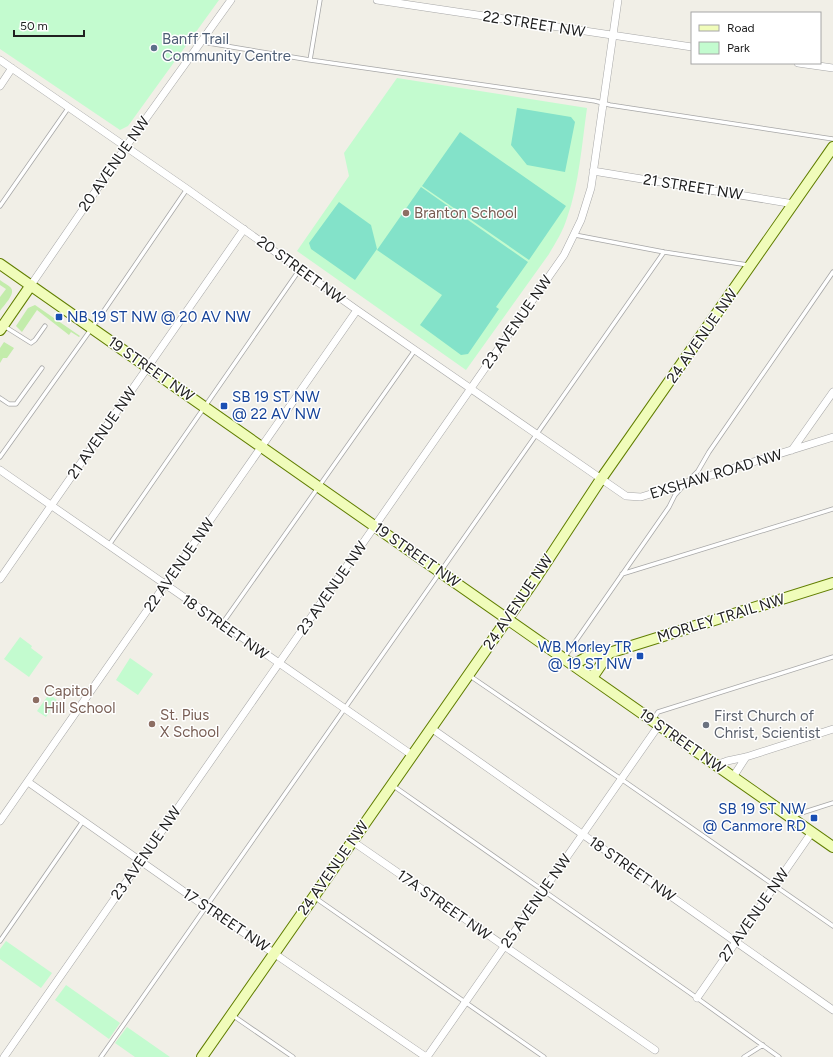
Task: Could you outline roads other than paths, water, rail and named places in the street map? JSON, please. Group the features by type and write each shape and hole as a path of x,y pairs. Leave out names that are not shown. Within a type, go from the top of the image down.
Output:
{"street":[{"name":"20 AVENUE NW","path":"2,327 126,147 230,0"},
{"name":"22 STREET NW","path":"377,0 691,47"},
{"name":"23 AVENUE NW","path":"2,1057 141,861 564,255 575,235 587,204 618,0"},
{"name":"20 STREET NW","path":"0,60 601,479"},
{"path":"805,64 833,68"},
{"path":"0,86 12,68"},
{"name":"24 AVENUE NW","path":"202,1057 507,618 601,479 833,147"},
{"name":"21 STREET NW","path":"593,171 794,204"},
{"name":"21 AVENUE NW","path":"0,579 244,229"},
{"name":"19 STREET NW","path":"0,264 833,847"},
{"name":"22 AVENUE NW","path":"0,821 357,310"},
{"path":"792,450 833,392"},
{"name":"EXSHAW ROAD NW","path":"601,479 626,496 641,497 833,438"},
{"name":"18 STREET NW","path":"0,470 412,755"},
{"name":"MORLEY TRAIL NW","path":"573,664 594,653 609,652 833,583"},
{"path":"592,678 609,652"},
{"name":"25 AVENUE NW","path":"427,1057 621,779 656,723"},
{"name":"18 STREET NW","path":"431,728 833,1010"},
{"path":"716,765 833,729"},
{"path":"733,777 746,757"},
{"name":"17 STREET NW","path":"28,782 206,907 427,1057"},
{"name":"27 AVENUE NW","path":"697,998 812,832"},
{"name":"17A STREET NW","path":"352,841 654,1050"}],"lane":[{"path":"310,60 320,0"},
{"path":"200,42 833,139"},
{"path":"0,206 69,107"},
{"path":"0,457 92,328 187,189"},
{"path":"575,235 664,252 751,266"},
{"path":"101,1057 664,252"},
{"path":"109,545 300,269"},
{"path":"564,658 669,507 675,495 698,471 708,452 833,272"},
{"path":"2,327 31,343 46,326"},
{"path":"222,624 416,349"},
{"path":"0,398 9,404 16,404 42,368"},
{"path":"621,575 833,509"},
{"path":"656,723 658,712 833,657"},
{"path":"468,674 833,926"},
{"path":"391,785 697,998 779,1057"},
{"path":"790,817 833,802"},
{"path":"0,941 83,821"},
{"path":"313,896 544,1057"},
{"path":"231,1015 293,1057"},
{"path":"744,1057 763,1045"}],"place":[{"name":"Banff Trail Community Centre","path":"154,48"},
{"name":"Branton School","path":"406,213"},
{"name":"NB 19 ST NW @ 20 AV NW","path":"59,317"},
{"name":"SB 19 ST NW @ 22 AV NW","path":"224,406"},
{"name":"WB Morley TR @ 19 ST NW","path":"640,656"},
{"name":"Capitol Hill School","path":"36,700"},
{"name":"St. Pius X School","path":"152,724"},
{"name":"First Church of Christ, Scientist","path":"706,725"},
{"name":"SB 19 ST NW @ Canmore RD","path":"814,818"}]}
